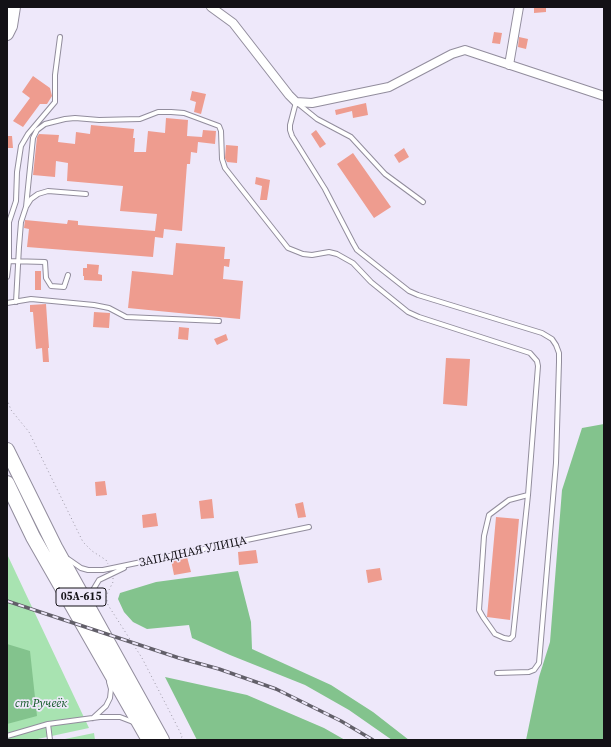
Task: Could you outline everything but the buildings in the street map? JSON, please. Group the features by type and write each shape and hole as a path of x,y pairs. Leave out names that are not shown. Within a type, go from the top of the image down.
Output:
{"highway":[{"name":"05А-615","path":"7,450 56,549 88,609 162,740"},
{"name":"05А-615","path":"7,482 33,537 148,740"}],"main road":[{"path":"7,34 14,7"}],"street":[{"path":"210,7 233,23 296,102 312,103 389,87 452,54 465,50 604,96"},
{"path":"509,65 519,7"}],"lane":[{"path":"7,277 9,261 8,221 16,201 17,172 21,146 28,134 55,102 55,75 60,37"},
{"path":"423,202 385,174 351,137 317,119 296,102 290,125 292,136 325,190 357,250 409,291 542,333 552,339 558,349 559,362 556,463 539,663 534,670 529,672 497,673"},
{"path":"16,302 21,222 26,207 33,138 37,130 45,124 65,119 140,119 158,112 184,113 218,126 221,131 222,159 225,168 288,248 303,254 312,255 329,252 336,254 353,263 371,282 408,312 419,317 530,353 534,356 538,366 528,495 513,636 510,639 495,634 479,610 484,536 489,515 510,500 528,495"},
{"path":"26,207 31,199 38,194 48,191 86,194"},
{"path":"9,261 45,262 46,278 51,286 64,287 68,275"},
{"path":"7,303 31,299 94,305 109,308 126,317 219,321"},
{"name":"ЗАПАДНАЯ УЛИЦА","path":"56,549 74,565 88,570 103,570 309,527"},
{"name":"ЗАПАДНАЯ УЛИЦА","path":"88,609 93,590 99,580 131,565"},
{"path":"93,718 106,706 110,698 111,689 106,667"},
{"path":"7,736 48,724 93,718 120,717 131,720 141,727"},
{"path":"48,724 50,740"}],"green space":[{"path":"604,424 604,740 526,740 539,677 550,642 562,490 582,428"},
{"name":"ст Ручеёк","path":"7,554 89,728 33,740 7,740"},
{"path":"238,571 251,622 252,649 331,685 373,712 409,740 392,740 349,710 305,685 192,638 189,625 147,629 133,622 124,612 118,599 120,593 156,582"},
{"path":"7,644 30,651 37,716 7,724"},
{"path":"165,677 247,695 324,728 345,740 197,740"},
{"path":"94,733 95,740 60,740"}],"railway":[{"path":"7,601 179,658 219,669 276,689 341,721 373,740"}]}
